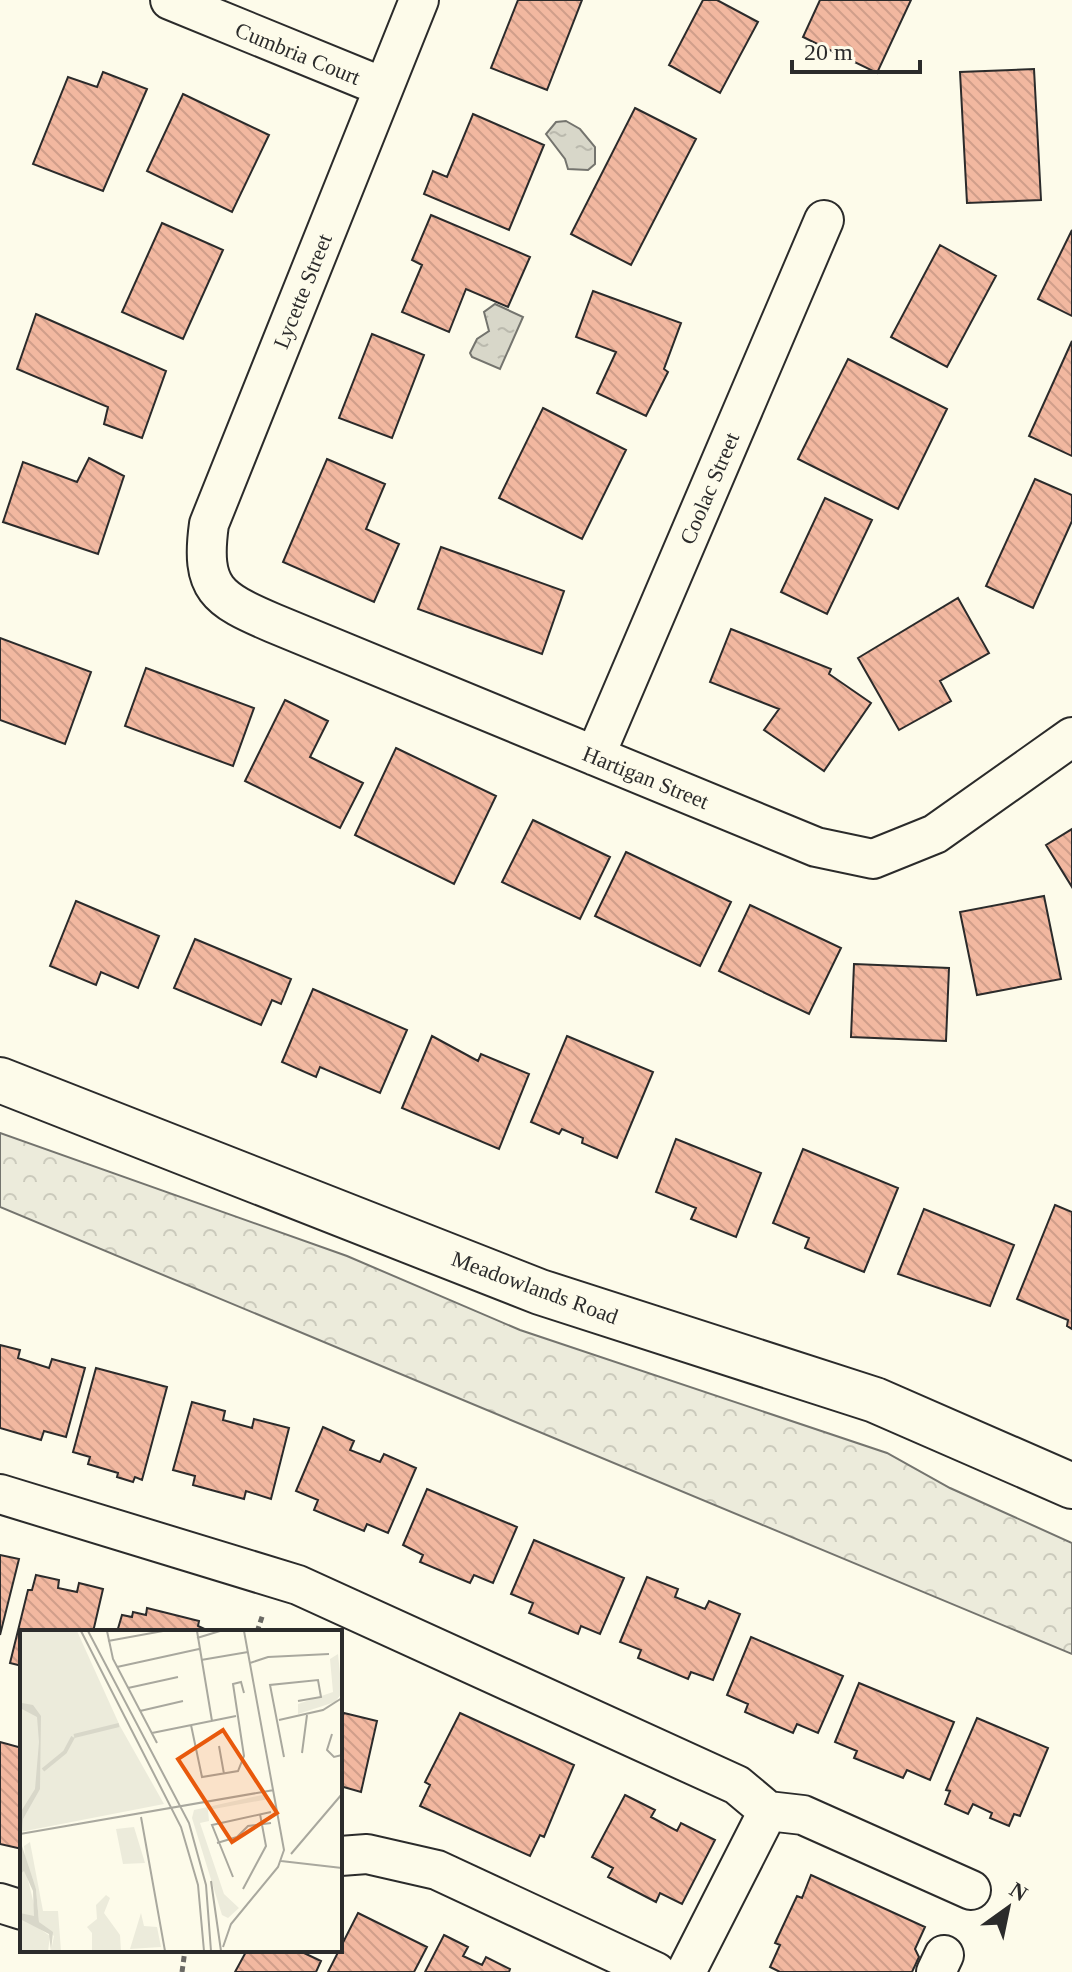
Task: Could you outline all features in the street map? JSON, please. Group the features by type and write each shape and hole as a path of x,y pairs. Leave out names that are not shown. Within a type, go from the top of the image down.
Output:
{"main road":[{"name":"Meadowlands Road","path":"0,1080 540,1292 875,1400 1072,1486"}],"street":[{"name":"Cumbria Court","path":"170,0 383,87"},
{"name":"Lycette Street","path":"212,586 204,557 209,524 419,0"},
{"name":"Coolac Street","path":"595,756 824,220"},
{"name":"Hartigan Street","path":"212,586 236,607 595,756 816,847 873,859 935,834 1072,737"},
{"path":"0,1494 298,1585 737,1785 768,1811 803,1815 971,1890"},
{"path":"686,1972 768,1811"},
{"path":"342,1856 367,1854 437,1870 656,1972"},
{"path":"0,1903 20,1909"}],"path":[{"path":"182,1972 185,1952"}],"green space":[{"path":"0,1133 347,1256 520,1330 887,1453 950,1488 1072,1543 1072,1654 0,1207"}],"water":[{"path":"566,121 580,129 595,147 595,164 588,170 568,169 565,159 546,134 556,122"},
{"path":"495,304 523,317 500,369 472,357 470,353 477,339 489,331 484,312"}],"building":[{"path":"518,0 582,0 547,90 491,68"},
{"path":"703,0 717,0 758,22 720,93 669,65"},
{"path":"820,0 911,0 877,73 803,37"},
{"path":"1034,69 1041,200 967,203 960,72"},
{"path":"103,72 147,89 103,191 33,164 68,77 97,87"},
{"path":"183,94 269,135 232,212 147,171"},
{"path":"635,108 696,139 631,265 571,234"},
{"path":"473,114 544,145 509,230 424,194 433,171 447,177"},
{"path":"431,215 530,257 508,307 466,289 449,332 402,312 422,265 412,260"},
{"path":"162,223 223,250 183,339 122,312"},
{"path":"1072,230 1072,316 1038,299"},
{"path":"940,245 996,276 947,367 891,337"},
{"path":"593,291 681,323 664,369 668,372 646,416 597,393 616,352 576,337"},
{"path":"36,314 166,371 142,438 104,424 108,407 17,369"},
{"path":"372,334 424,355 392,438 339,418"},
{"path":"1072,341 1072,456 1029,436"},
{"path":"848,359 947,409 898,509 798,459"},
{"path":"543,408 626,450 582,539 499,498"},
{"path":"89,458 124,476 98,554 3,522 23,462 77,482"},
{"path":"327,459 385,484 366,529 399,544 374,602 283,562"},
{"path":"1035,479 1072,495 1072,521 1033,608 986,586"},
{"path":"825,498 872,520 827,614 781,592"},
{"path":"441,547 564,591 542,654 418,609"},
{"path":"958,598 989,653 940,681 951,701 899,730 858,658"},
{"path":"731,629 831,669 829,674 871,703 824,771 764,730 779,709 710,682"},
{"path":"0,638 91,672 65,744 0,720"},
{"path":"146,668 254,708 233,766 125,726"},
{"path":"285,700 328,721 310,757 363,783 340,828 245,781"},
{"path":"396,748 496,796 454,884 355,835"},
{"path":"533,820 610,857 580,919 502,882"},
{"path":"1072,829 1072,887 1046,845"},
{"path":"626,852 731,902 700,966 595,916"},
{"path":"1044,896 1061,979 977,995 960,912"},
{"path":"76,901 159,936 138,988 101,972 96,985 50,966"},
{"path":"750,905 841,948 809,1014 719,971"},
{"path":"195,939 291,979 281,1004 272,1000 261,1025 174,988"},
{"path":"854,964 949,968 946,1041 851,1037"},
{"path":"313,989 407,1030 380,1093 320,1067 316,1077 282,1062"},
{"path":"432,1036 478,1061 481,1054 529,1074 499,1149 402,1108"},
{"path":"567,1036 653,1072 617,1158 582,1143 583,1138 562,1129 559,1134 531,1122"},
{"path":"676,1139 761,1173 736,1237 691,1219 696,1208 656,1192"},
{"path":"803,1149 898,1188 864,1272 805,1248 809,1238 773,1223"},
{"path":"1055,1205 1072,1212 1072,1329 1067,1326 1068,1320 1017,1299"},
{"path":"924,1209 1014,1245 990,1306 898,1274"},
{"path":"0,1345 20,1350 18,1358 49,1368 52,1359 85,1368 66,1437 44,1431 41,1440 0,1428"},
{"path":"96,1368 167,1387 142,1480 135,1477 133,1482 117,1477 118,1473 88,1464 90,1457 73,1452"},
{"path":"192,1402 225,1411 223,1420 252,1428 254,1419 289,1428 271,1499 246,1491 244,1499 193,1485 195,1476 173,1470"},
{"path":"323,1427 354,1441 350,1450 380,1462 384,1454 416,1468 388,1533 367,1524 364,1531 314,1510 318,1500 296,1491"},
{"path":"427,1489 517,1527 493,1583 474,1575 470,1583 420,1562 423,1555 403,1545"},
{"path":"534,1540 624,1578 600,1634 581,1626 578,1634 529,1613 533,1603 511,1594"},
{"path":"0,1555 19,1559 0,1635"},
{"path":"36,1575 59,1580 58,1588 77,1592 79,1583 103,1589 93,1630 20,1630 20,1666 10,1663 28,1590 32,1590"},
{"path":"647,1577 678,1589 675,1597 705,1609 709,1601 740,1614 713,1680 691,1672 688,1679 638,1658 641,1650 620,1642"},
{"path":"147,1608 199,1621 198,1626 207,1630 118,1630 122,1615 132,1617 133,1612 146,1615"},
{"path":"751,1637 843,1676 818,1733 797,1724 793,1733 745,1712 748,1704 727,1695"},
{"path":"859,1683 954,1722 930,1780 907,1770 903,1778 854,1758 857,1751 835,1742"},
{"path":"344,1713 377,1721 361,1792 342,1787"},
{"path":"460,1713 574,1765 544,1837 540,1835 530,1856 420,1806 430,1785 425,1782"},
{"path":"977,1718 1048,1748 1020,1816 1014,1814 1009,1826 990,1818 992,1813 973,1804 968,1814 945,1804 950,1791 946,1790"},
{"path":"0,1742 20,1747 20,1849 0,1844"},
{"path":"625,1795 655,1810 651,1817 677,1831 681,1823 715,1840 682,1904 660,1893 656,1902 608,1877 613,1868 592,1857"},
{"path":"811,1875 925,1927 915,1949 919,1957 912,1972 780,1972 770,1967 780,1945 775,1943 797,1896 802,1898"},
{"path":"358,1913 427,1947 414,1972 328,1972 338,1952 342,1952 342,1944"},
{"path":"444,1935 468,1947 463,1956 482,1965 486,1957 510,1969 509,1972 425,1972"},
{"path":"246,1952 305,1952 321,1961 316,1972 235,1972"}]}
